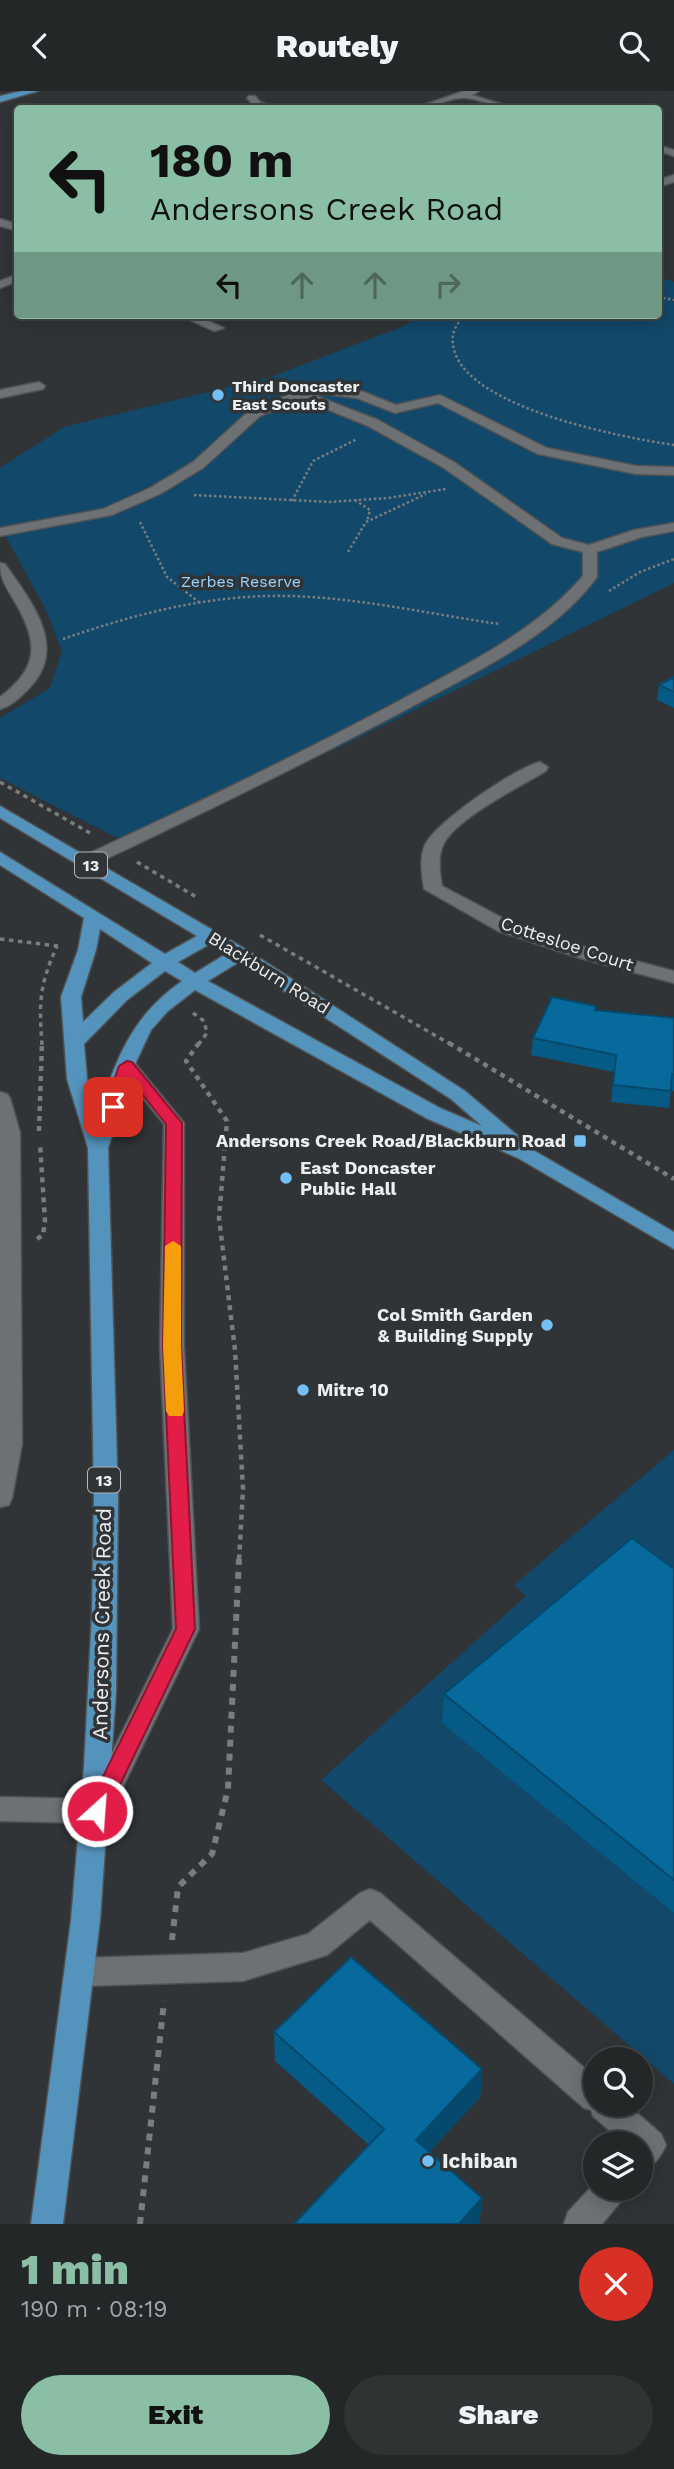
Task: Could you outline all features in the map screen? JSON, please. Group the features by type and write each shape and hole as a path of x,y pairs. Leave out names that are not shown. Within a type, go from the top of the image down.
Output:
{"main road":[{"path":"0,99 33,91"},
{"name":"Blackburn Road","path":"0,811 182,918 458,1095 525,1153"},
{"name":"Blackburn Road","path":"0,857 194,981 433,1113 525,1153 674,1242"},
{"name":"13","path":"75,1043 71,997 93,917"},
{"path":"75,1043 90,1024 133,984 164,961 211,936"},
{"name":"Andersons Creek Road","path":"98,1148 127,1066 150,1019 194,981 240,954"},
{"name":"Andersons Creek Road","path":"47,2224 81,1972 97,1811 106,1612 98,1148 76,1079 75,1043"}],"street":[{"path":"429,105 474,91"},
{"path":"463,95 499,105"},
{"path":"252,98 261,105"},
{"path":"195,319 218,328"},
{"path":"0,394 39,386"},
{"path":"0,532 115,509 155,491 198,465 255,413 300,395 325,390 360,395 395,409 440,399 543,451 636,470 674,471"},
{"path":"300,395 380,426 449,465 557,541 590,550 639,533 674,527"},
{"path":"85,862 390,712 544,623 578,593 590,577 590,550"},
{"path":"0,567 38,634 40,649 37,669 18,691 0,704"},
{"name":"Cottesloe Court","path":"540,767 459,820 436,841 430,860 433,889 505,927 587,954 674,977"},
{"path":"0,1808 97,1811 186,1629 172,1346 174,1123 127,1066"},
{"path":"0,1098 10,1133 10,1444 0,1498"},
{"path":"81,1972 243,1967 317,1945 370,1902 583,2087"},
{"path":"618,2117 634,2131"},
{"path":"580,2224 600,2201"}],"path":[{"path":"462,319 454,327 452,344 461,367 501,394 548,415 621,436 674,445"},
{"path":"292,501 313,461 380,426"},
{"path":"155,491 174,496 222,493 292,501 355,500 476,484"},
{"path":"366,522 430,492"},
{"path":"348,552 370,510 355,500"},
{"path":"115,509 144,525 167,577 200,603"},
{"path":"604,595 627,579 674,559"},
{"path":"63,639 100,625 154,611 200,603 296,597 505,625"},
{"path":"0,782 206,903"},
{"path":"252,930 492,1068 674,1179"},
{"path":"10,1247 35,1241 43,1235 45,1221 38,1110 43,1064 39,997 44,975 57,946"}],"green space":[{"name":"Zerbes Reserve","path":"662,278 674,282 674,583 135,847 0,778 0,718 50,688 62,651 46,610 0,526 0,468 64,427 271,377 416,319 662,319"},
{"path":"674,1450 674,2084 653,2066 653,2047 631,2047 321,1780 526,1596 514,1585"}],"building":[{"path":"674,677 674,692 659,685"},
{"path":"552,997 596,1006 595,1010 674,1018 674,1074 671,1091 613,1085 616,1055 533,1038"},
{"path":"632,1538 674,1569 674,1880 444,1694"},
{"path":"351,1957 482,2069 416,2140 482,2198 459,2224 294,2224 384,2129 274,2032"}],"slow traffic":[{"path":"173,1246 172,1346 175,1411"}],"place":[{"name":"Third Doncaster East Scouts","path":"218,395"},
{"name":"Andersons Creek Road/Blackburn Road","path":"580,1141"},
{"name":"East Doncaster Public Hall","path":"286,1178"},
{"name":"Col Smith Garden & Building Supply","path":"547,1325"},
{"name":"Mitre 10","path":"303,1390"},
{"name":"Ichiban","path":"428,2161"}],"route":[{"path":"97,1811 186,1629 172,1346 174,1123 127,1066 113,1107"}]}
